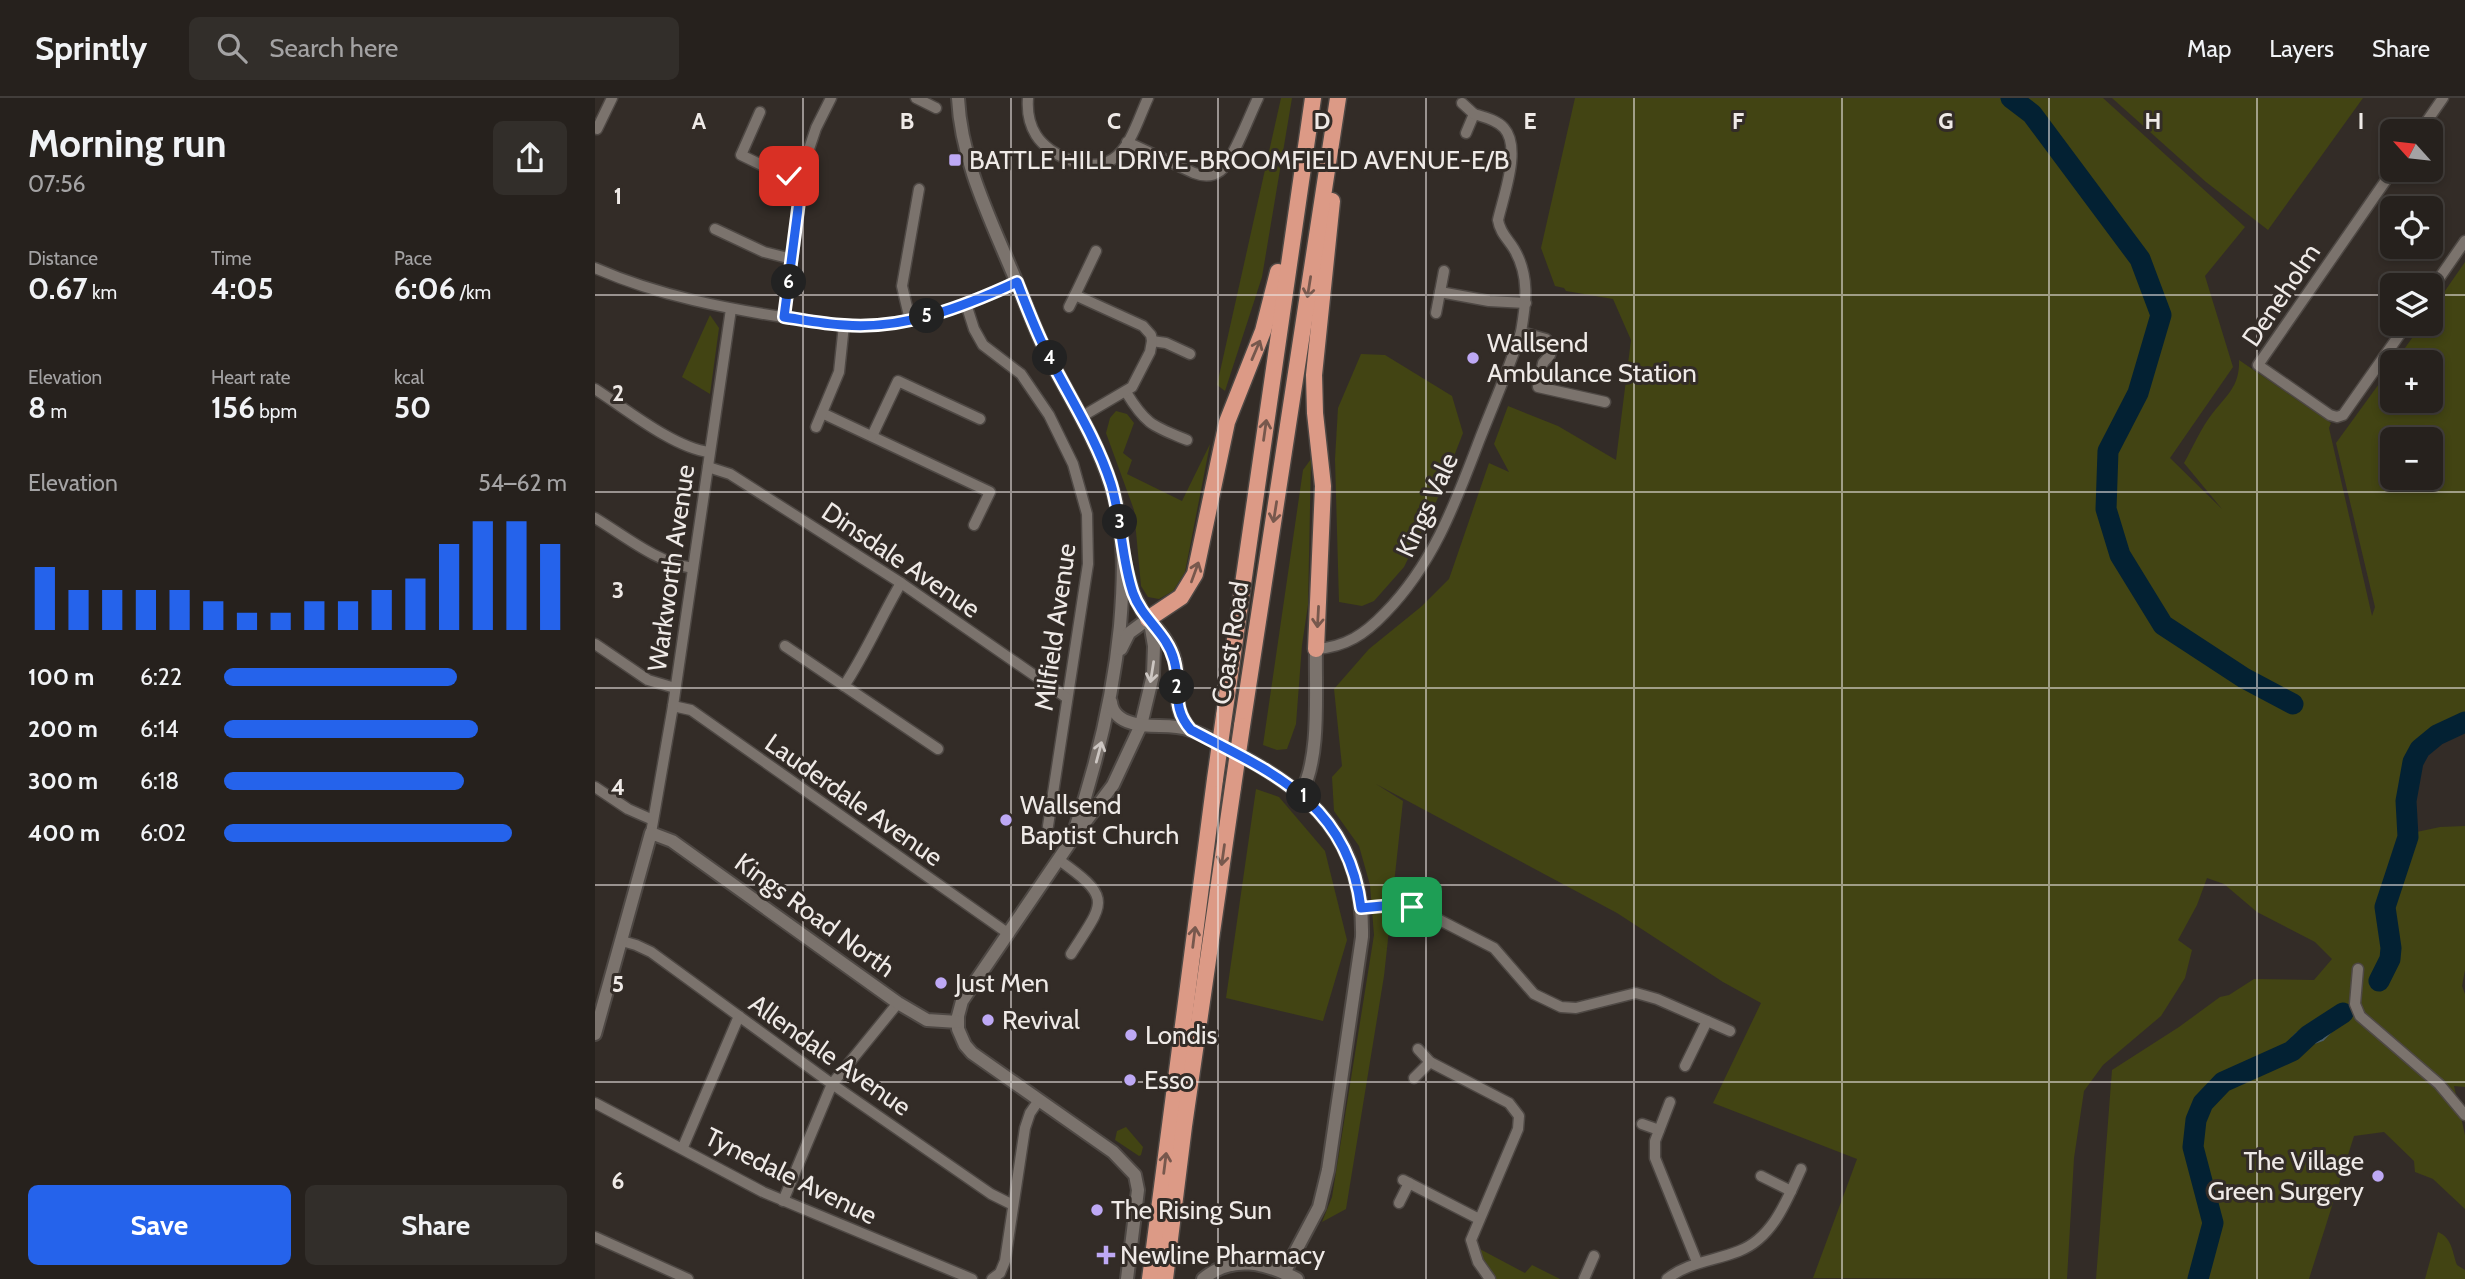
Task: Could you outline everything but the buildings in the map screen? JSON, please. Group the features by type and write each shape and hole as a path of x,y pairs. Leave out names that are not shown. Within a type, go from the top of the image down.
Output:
{"highway":[{"path":"1148,619 1181,597 1195,574 1227,422 1268,315 1286,239 1313,98"},
{"name":"Coast Road","path":"1150,1279 1215,779 1313,98"},
{"name":"Coast Road","path":"1165,1279 1184,1126 1233,787 1338,98"},
{"path":"1317,649 1323,486 1314,401 1315,367 1343,98"}],"street":[{"path":"597,129 612,98"},
{"path":"784,317 802,178 810,143 831,98"},
{"path":"916,98 936,108"},
{"path":"958,98 963,138 971,169 1042,342 1097,447 1111,484 1121,527 1124,562 1111,702 1096,764 1071,841"},
{"path":"1028,98 1028,116 1038,138 1049,148 1090,165 1106,163 1118,155 1148,98"},
{"path":"1127,142 1194,173 1205,176 1216,174 1228,162 1258,98"},
{"path":"2428,119 2443,98"},
{"name":"Kings Vale","path":"1317,649 1351,641 1374,624 1421,572 1437,545 1456,501 1521,332 1525,303 1524,266 1499,229 1498,220 1511,163 1512,146 1506,130 1495,121 1474,114 1462,103"},
{"path":"760,112 741,155 776,172 802,178"},
{"path":"1466,133 1474,114"},
{"name":"Deneholm","path":"2385,182 2258,365 2330,415 2337,417 2343,415 2399,336"},
{"path":"910,320 902,286 919,189"},
{"path":"715,229 764,252 792,259"},
{"path":"2442,273 2465,241"},
{"path":"1069,307 1096,251"},
{"path":"595,268 662,292 731,309 843,325 885,324 910,320 966,304 1017,282"},
{"path":"1436,313 1444,271"},
{"path":"1440,292 1489,301 1525,303"},
{"path":"1075,295 1143,326 1149,331 1152,341 1150,352 1136,381 1126,393 1081,417"},
{"name":"Milfield Avenue","path":"966,304 974,329 983,345 1021,374 1049,415 1073,464 1084,497 1089,533 1088,564 1048,826"},
{"name":"Warkworth Avenue","path":"652,827 673,706 731,309"},
{"path":"817,427 839,372 843,325"},
{"path":"1521,332 1546,340 1552,346 1550,355 1543,363 1538,387 1605,402"},
{"path":"1152,341 1166,343 1190,354"},
{"path":"872,436 898,381 980,419"},
{"path":"595,389 675,441 693,450 709,452"},
{"path":"1126,393 1143,419 1187,440"},
{"path":"822,413 990,492 974,525"},
{"name":"Dinsdale Avenue","path":"708,467 730,474 901,583 1067,698"},
{"path":"595,518 663,559 693,568"},
{"path":"1124,562 1136,602 1161,633 1171,651 1176,670 1177,707 1191,730"},
{"path":"844,686 865,654 901,583"},
{"path":"1114,680 1126,638 1148,619"},
{"path":"1127,1279 1138,1190 1135,1175 1113,1152 972,1053 960,1037 958,1022 959,1008 966,994 1071,841 1113,785 1140,725 1154,664 1154,638 1148,619"},
{"path":"595,644 648,680 675,688"},
{"path":"785,646 938,749"},
{"path":"1301,793 1313,760 1317,649"},
{"path":"1111,702 1116,714 1126,721 1191,730 1277,775 1301,793 1323,817 1344,848 1355,876 1361,908 1360,955 1324,1189 1291,1276 1251,1263 1230,1264 1203,1279"},
{"name":"Lauderdale Avenue","path":"673,706 691,710 1009,934"},
{"name":"Kings Road North","path":"595,786 898,1003 927,1020 958,1022"},
{"path":"596,1026 652,827"},
{"path":"1059,860 1091,885 1097,896 1098,904 1094,917 1071,954"},
{"path":"1361,908 1393,905 1420,910 1494,948 1534,994 1561,1007 1576,1009 1636,992 1730,1031"},
{"name":"Allendale Avenue","path":"621,941 651,952 832,1084 991,1194 1013,1205"},
{"path":"2358,969 2354,1004 2360,1016 2439,1084 2465,1115"},
{"path":"783,1201 832,1084 898,1003"},
{"path":"683,1147 739,1016"},
{"path":"1685,1066 1707,1021"},
{"path":"1418,1049 1430,1062 1509,1103 1518,1116 1518,1129 1471,1240 1478,1262 1490,1279"},
{"path":"1414,1078 1430,1062"},
{"path":"992,1279 1000,1273 1005,1261 1025,1128 1039,1100"},
{"name":"Tynedale Avenue","path":"595,1102 783,1201 972,1279"},
{"path":"1670,1102 1655,1141 1655,1158 1697,1262"},
{"path":"1642,1124 1659,1130"},
{"path":"1667,1279 1697,1262 1738,1252 1754,1244 1780,1214 1801,1170"},
{"path":"1761,1176 1791,1191"},
{"path":"1399,1203 1406,1181 1479,1219"},
{"path":"595,1237 688,1279"},
{"path":"1584,1279 1594,1256"}],"shaded area":[{"path":"1281,98 1292,98 1262,277 1225,391 1217,385"},
{"path":"1575,98 2103,98 2245,227 2205,276 2233,367 2170,458 2222,509 2184,463 2204,425 2235,384 2239,360 2331,423 2329,428 2372,616 2375,607 2336,443 2380,382 2380,413 2443,413 2443,350 2404,350 2413,336 2443,336 2443,294 2465,262 2465,715 2428,733 2417,746 2404,778 2398,836 2440,827 2465,826 2465,970 2462,986 2465,994 2465,1087 2454,1086 2465,1135 2465,1209 2433,1179 2415,1172 2414,1161 2384,1132 2354,1136 2309,1279 2096,1279 2112,1070 2220,997 2229,995 2254,979 2314,980 2332,959 2315,942 2257,912 2224,884 2207,878 2197,905 2178,940 2192,950 2185,978 2161,1016 2103,1065 2084,1091 2074,1158 2067,1279 1813,1278 1857,1159 1713,1103 1761,1003 1723,982 1617,913 1376,784 1403,801 1384,976 1346,1209 1322,1222 1332,1197 1374,935 1370,885 1359,846 1334,811 1332,777 1342,766 1334,689 1369,649 1422,606 1449,579 1489,463 1509,472 1494,444 1508,406 1558,426 1616,460 1631,340 1613,299 1566,291 1555,286 1541,248"},
{"path":"2112,98 2363,98 2268,230 2206,182"},
{"path":"710,315 719,328 710,394 682,377"},
{"path":"1361,354 1385,355 1452,396 1463,433 1437,500 1404,567 1374,601 1362,606 1339,602 1335,459 1338,408"},
{"path":"1116,411 1127,414 1134,423 1123,453 1132,460 1127,474 1182,501 1210,444 1185,572 1173,591 1159,599 1148,597 1141,586 1134,510 1106,433 1110,418"},
{"path":"1311,459 1308,605 1296,724 1287,749 1277,750 1263,745 1303,470"},
{"path":"1256,789 1279,797 1325,851 1347,940 1323,1021 1226,998"},
{"path":"1126,1127 1143,1147 1139,1156 1115,1140 1117,1131"},
{"path":"2438,1232 2449,1241 2457,1265 2465,1270 2465,1279 2425,1279"},
{"path":"1476,1247 1525,1273 1532,1265 1560,1279 1494,1279 1481,1261"}],"water":[{"path":"2340,1009 2346,1016 2323,1040 2292,1051 2296,1040 2293,1037 2297,1033 2314,1021"}],"waterway":[{"path":"2011,98 2032,114 2140,259 2161,315 2138,393 2108,451 2106,509 2120,555 2163,625 2244,678 2293,704"},
{"path":"2379,981 2390,959 2385,907 2408,837 2406,801 2413,762 2420,749 2437,735 2465,722"},
{"path":"2198,1279 2213,1223 2193,1147 2196,1120 2203,1103 2223,1082 2292,1051 2309,1035 2343,1013"}],"place":[{"name":"BATTLE HILL DRIVE-BROOMFIELD AVENUE-E/B","path":"955,160"},
{"name":"Wallsend Ambulance Station","path":"1473,358"},
{"name":"Wallsend Baptist Church","path":"1006,820"},
{"name":"Just Men","path":"941,983"},
{"name":"Revival","path":"988,1020"},
{"name":"Londis","path":"1131,1035"},
{"name":"Esso","path":"1130,1080"},
{"name":"The Village Green Surgery","path":"2378,1176"},
{"name":"The Rising Sun","path":"1097,1210"},
{"name":"Newline Pharmacy","path":"1106,1255"}],"route":[{"path":"789,176 802,178 784,317 843,325 885,324 934,315 1017,282 1047,352 1097,447 1111,484 1121,527 1124,562 1136,602 1166,640 1175,662 1179,714 1191,730 1277,775 1312,804 1344,848 1355,876 1361,908 1393,905 1412,907"}]}
